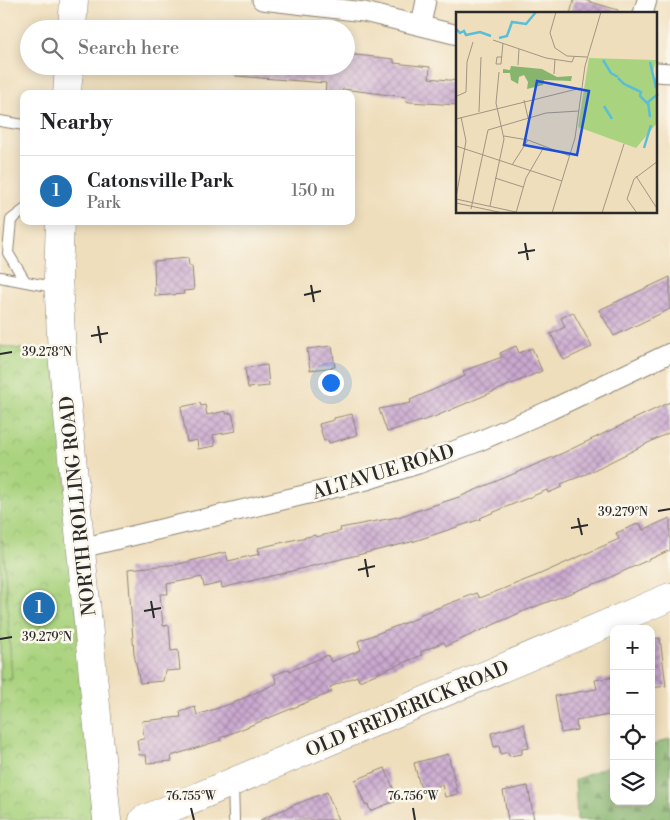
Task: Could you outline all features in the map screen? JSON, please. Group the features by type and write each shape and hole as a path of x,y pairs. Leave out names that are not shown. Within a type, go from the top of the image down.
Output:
{"main road":[{"path":"73,20 74,0"},
{"path":"67,90 68,75"},
{"name":"NORTH ROLLING ROAD","path":"60,225 59,288 67,414 82,548 107,820"},
{"name":"OLD FREDERICK ROAD","path":"143,820 670,597"}],"street":[{"path":"262,0 364,12 456,35"},
{"path":"421,25 426,0"},
{"path":"644,12 648,0"},
{"name":"ALTAVUE ROAD","path":"82,548 367,480 418,464 475,443 550,410 670,353"}],"lane":[{"path":"0,121 20,124"},
{"path":"20,213 11,220 8,253 25,281"},
{"path":"0,277 59,288"},
{"path":"233,782 234,820"}],"green space":[{"path":"0,346 42,352 54,351 93,781 92,820 0,820"},
{"path":"0,541 3,541 12,679 0,680"},
{"path":"670,738 670,820 577,820 575,780 610,765 610,805 655,805 655,744"}],"building":[{"path":"574,0 584,0 618,10 618,12 571,12"},
{"path":"355,55 394,59 394,63 430,67 429,78 456,81 456,105 410,102 405,101 406,97 355,90 325,90 326,83 236,76 355,75"},
{"path":"188,258 189,266 192,266 194,290 183,291 184,294 155,296 154,261"},
{"path":"670,277 670,309 614,336 599,310"},
{"path":"573,312 592,347 564,360 551,334 565,327 561,318"},
{"path":"332,346 335,367 310,370 307,349"},
{"path":"516,346 519,353 532,348 542,371 434,417 387,432 379,409 411,403 410,400 465,376 463,371 502,357 500,353"},
{"path":"267,365 269,386 248,388 245,368"},
{"path":"670,402 670,432 586,474 561,484 562,487 548,493 547,490 481,519 415,541 222,588 221,583 204,587 202,577 167,584 168,594 160,594 163,626 169,625 171,651 178,650 180,670 165,671 163,681 140,683 134,654 128,569 179,564 226,552 228,561 260,554 258,548 341,531 340,528 398,517 459,497 563,453"},
{"path":"200,403 201,406 205,405 207,415 226,411 226,414 232,413 236,431 213,435 215,446 198,449 197,440 187,442 181,407"},
{"path":"352,414 357,435 329,443 328,440 324,441 319,424"},
{"path":"670,518 670,550 602,581 524,611 446,646 444,642 420,652 422,655 359,681 357,676 330,687 332,692 220,738 221,740 171,756 172,761 147,763 146,755 139,755 137,740 144,739 142,721 181,717 180,712 195,707 197,715 233,703 277,683 274,675 289,669 290,671 328,655 331,662 361,650 358,641 420,617 419,615 477,593 480,598 538,575 619,539 616,533 640,523 643,530"},
{"path":"660,638 666,686 655,687 655,670 655,639"},
{"path":"610,678 610,715 576,721 577,730 561,733 555,696 597,689 595,680"},
{"path":"524,724 529,748 522,749 522,754 509,756 508,752 501,754 499,746 494,747 491,733"},
{"path":"448,754 458,794 445,797 442,785 421,790 414,763"},
{"path":"385,768 398,800 370,811 368,804 365,805 355,780"},
{"path":"528,786 534,820 508,820 503,791"},
{"path":"327,792 338,820 260,820 294,805"}],"place":[{"name":"Catonsville Park","path":"39,608"}]}
